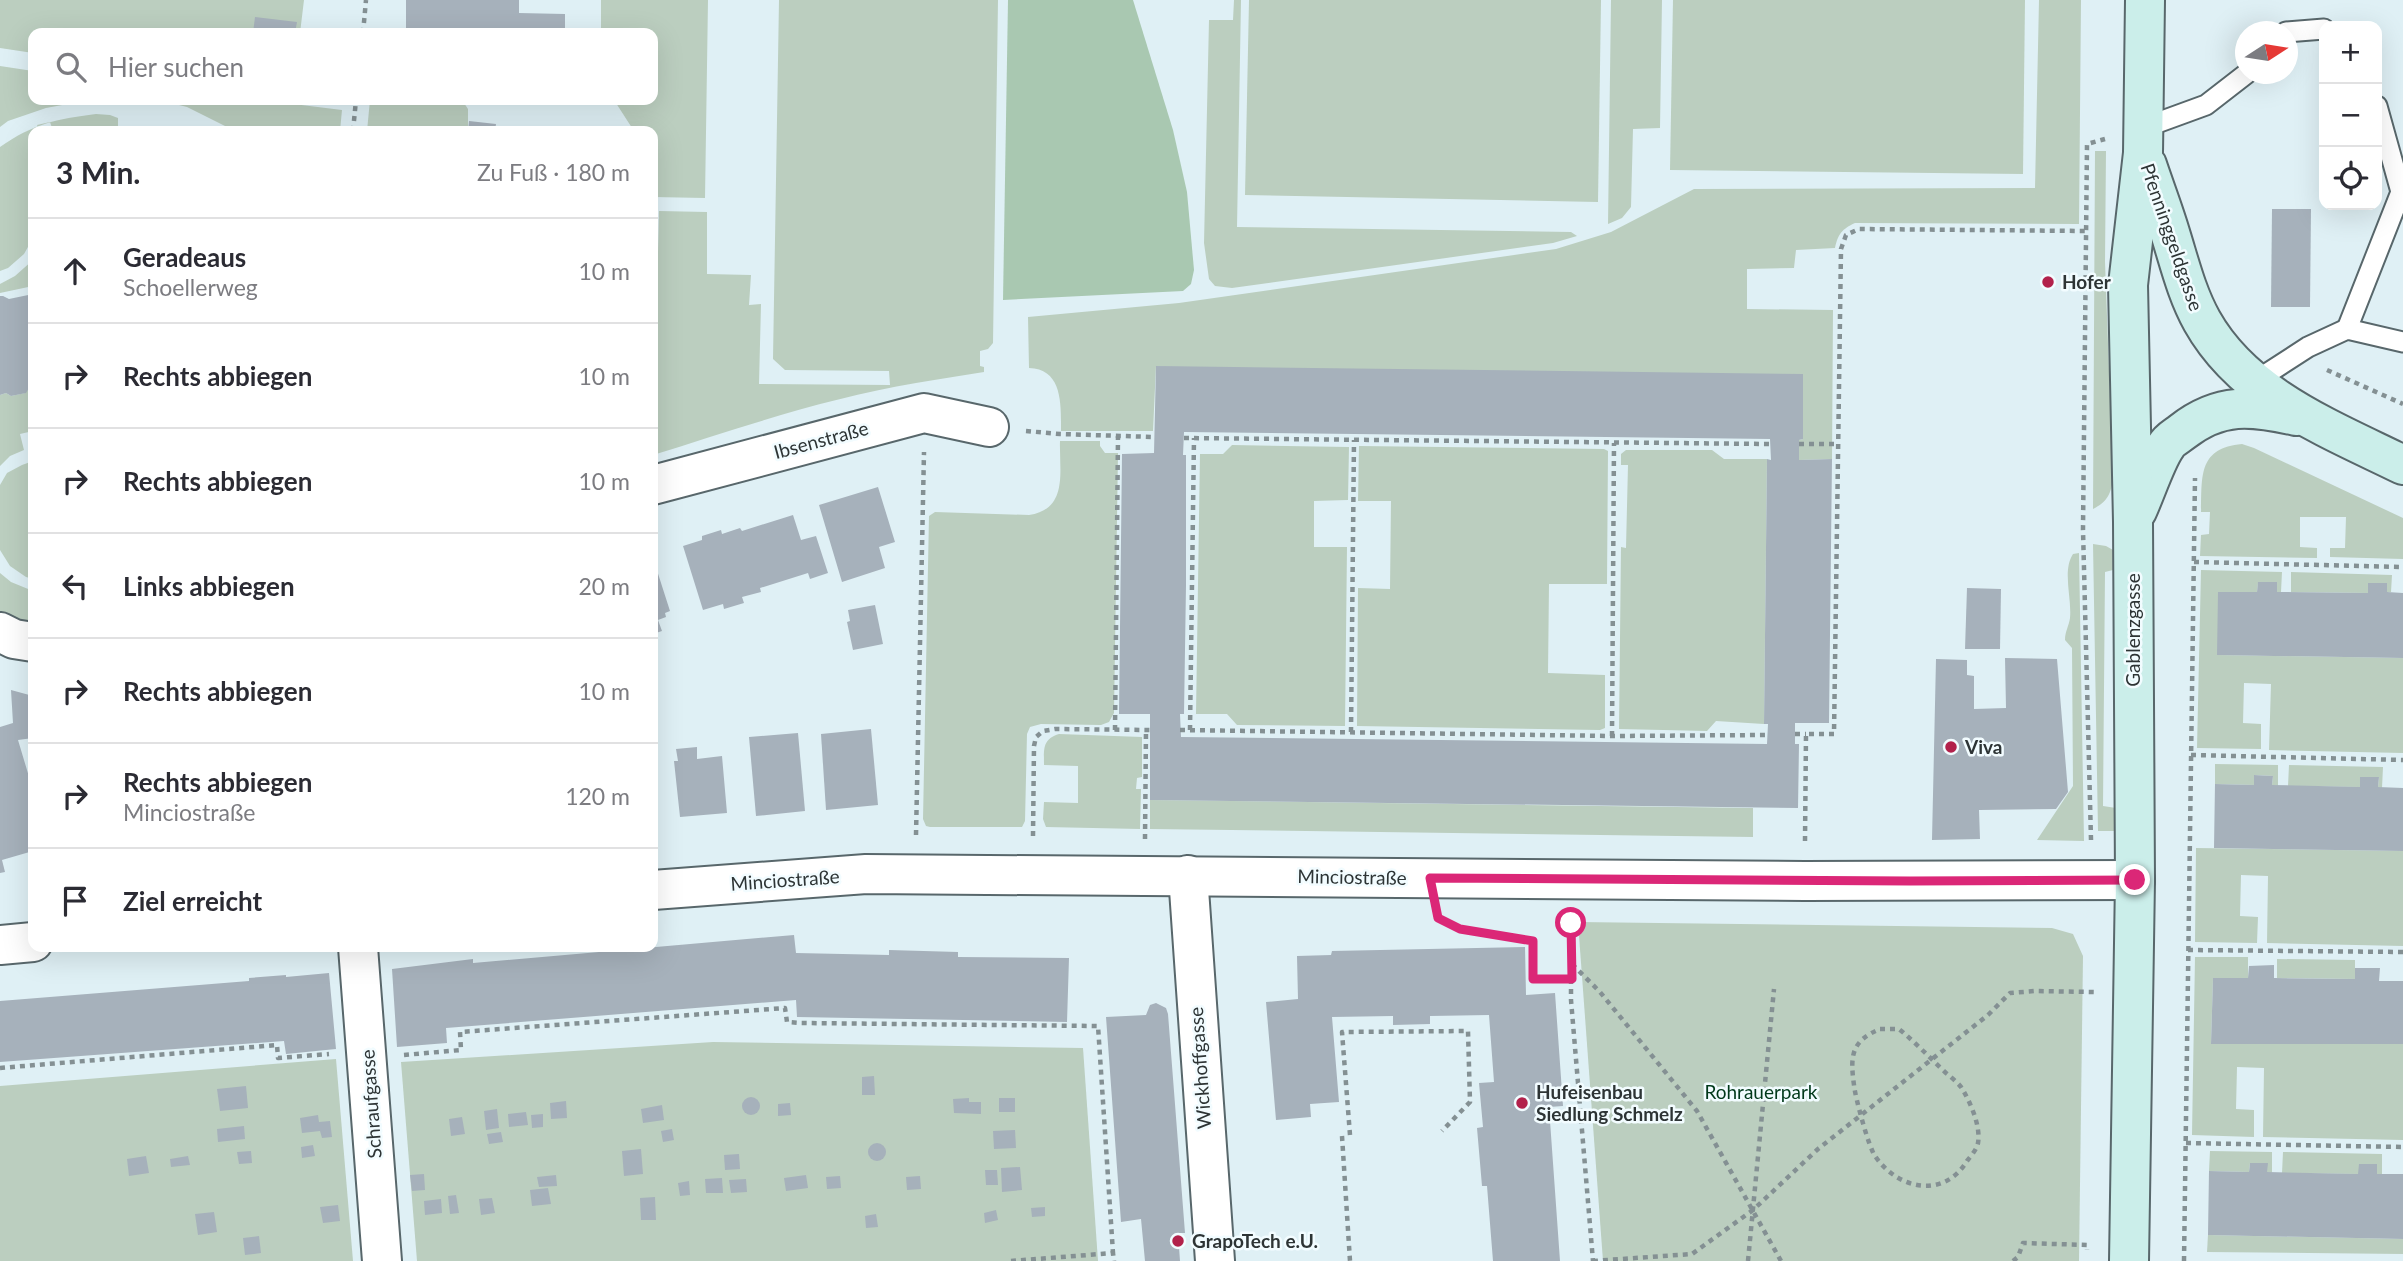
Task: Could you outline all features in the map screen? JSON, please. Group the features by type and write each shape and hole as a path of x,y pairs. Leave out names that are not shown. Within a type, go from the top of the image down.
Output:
{"main road":[{"name":"Gablenzgasse","path":"2129,1261 2135,880 2133,522 2128,285 2143,141 2145,0"},
{"name":"Pfenninggeldgasse","path":"2143,141 2184,282 2202,322 2227,357 2254,382 2308,419 2403,465"},
{"path":"2133,522 2166,445 2190,425 2213,414 2238,407 2308,419"}],"street":[{"name":"Ibsenstraße","path":"658,484 924,413 989,427"},
{"path":"0,632 14,639 28,641"},
{"name":"Minciostraße","path":"658,890 866,874 915,873 1805,881 2135,880"},
{"name":"Wickhoffgasse","path":"1188,875 1215,1261"},
{"path":"0,945 28,942"},
{"name":"Schraufgasse","path":"358,952 382,1261"}],"lane":[{"path":"2298,30 2319,29"},
{"path":"2143,141 2206,105 2235,83"},
{"path":"2347,329 2402,192 2382,123"},
{"path":"2254,382 2295,356 2347,329 2403,342"}],"path":[{"path":"363,28 366,0"},
{"path":"353,126 356,105"},
{"path":"2092,880 2083,530 2087,144 2143,141"},
{"path":"1794,734 1834,734 1841,249 1846,234 1859,229 2086,230"},
{"path":"2295,356 2403,404"},
{"path":"915,873 924,413"},
{"path":"1060,434 1154,437"},
{"path":"1115,730 1118,436"},
{"path":"1184,438 1770,444"},
{"path":"1191,730 1194,438"},
{"path":"1351,732 1354,440"},
{"path":"1612,736 1614,443"},
{"path":"1799,444 1838,444"},
{"path":"2184,1261 2195,471"},
{"path":"2194,562 2403,566"},
{"path":"1033,874 1034,746 1036,737 1043,732 1055,729 1148,730 1144,830"},
{"path":"1180,730 1612,736 1767,735"},
{"path":"1805,881 1806,734"},
{"path":"2191,755 2403,760"},
{"path":"1430,878 1438,918 1460,929 1533,941 1533,979 1572,979"},
{"path":"1571,923 1571,1000 1593,1261 1692,1254 1753,1210 1818,1149 1988,1014 2010,993 2080,992"},
{"path":"2188,950 2403,952"},
{"path":"1572,964 1600,992 1697,1111 1781,1261"},
{"path":"1748,1261 1774,989"},
{"path":"0,1068 277,1045 278,1058 367,1052 400,1056 461,1050 460,1032 785,1008 787,1022 800,1023 1098,1026 1114,1261"},
{"path":"1880,1029 1899,1029 1933,1058 1960,1085 1978,1126 1978,1144 1960,1174 1943,1184 1925,1188 1895,1176 1874,1156 1854,1090 1852,1069 1854,1050 1863,1036 1880,1029"},
{"path":"1350,1135 1342,1032 1468,1031 1470,1102 1442,1131"},
{"path":"1847,1047 1854,1050"},
{"path":"1342,1136 1350,1261"},
{"path":"2186,1143 2403,1147"},
{"path":"2013,1261 2018,1257 2024,1243 2087,1245"},
{"path":"1011,1261 1113,1253"}],"green space":[{"path":"0,0 304,0 301,28 28,28 28,52 0,48"},
{"path":"601,0 708,0 705,198 658,197 658,126 631,126 617,105 658,105 658,28 601,28"},
{"path":"779,0 998,0 993,343 988,349 980,351 980,366 984,367 984,372 849,397 783,414 658,453 659,211 707,212 707,274 751,275 749,305 761,304 759,384 890,385 889,371 785,370 773,359"},
{"path":"1008,0 1133,0 1173,130 1187,192 1194,270 1191,284 1183,291 1003,300"},
{"path":"1234,0 1241,0 1237,227 1571,232 1577,236 1553,243 1232,288 1215,286 1209,279 1204,243 1209,20 1233,20"},
{"path":"1249,0 1601,0 1598,202 1245,195"},
{"path":"1611,0 1662,0 1660,128 1633,129 1631,207 1622,218 1608,224"},
{"path":"1673,0 2025,0 2023,174 1670,170"},
{"path":"2039,0 2081,0 2079,224 1855,223 1841,232 1835,248 1796,250 1794,268 1747,269 1747,309 1833,310 1832,459 1799,460 1799,440 1803,439 1156,366 1153,431 1061,431 1060,400 1054,382 1040,370 1029,368 1028,317 1179,303 1556,249 1611,232 1694,189 2035,188"},
{"path":"0,66 28,70 28,105 62,105 8,121 0,127"},
{"path":"179,105 302,105 342,110 340,126 225,126"},
{"path":"370,105 465,105 468,109 468,126 367,126"},
{"path":"96,114 118,118 118,126 51,126 50,122"},
{"path":"28,131 28,247 8,268 0,271 0,147"},
{"path":"2095,151 2106,151 2105,262 2113,479 2108,497 2093,509"},
{"path":"28,264 28,287 0,293 0,284"},
{"path":"28,389 28,432 20,434 24,450 10,456 0,466 0,395 25,393"},
{"path":"1060,441 1100,441 1105,453 1118,453 1114,713 1109,722 1101,725 1041,724 1030,727 1027,734 1025,821 1022,827 926,826 923,819 929,516 935,512 1029,515 1042,511 1051,505 1059,487"},
{"path":"2242,444 2403,518 2403,559 2330,557 2330,548 2345,548 2346,517 2300,517 2300,547 2317,548 2317,558 2200,556 2201,535 2209,534 2210,512 2201,512 2205,466 2217,451"},
{"path":"1232,445 1349,447 1348,500 1314,501 1314,547 1347,547 1345,726 1237,725 1227,714 1196,714 1200,454 1223,454"},
{"path":"1359,446 1608,451 1607,584 1549,584 1548,673 1605,675 1605,728 1357,726 1358,588 1390,589 1391,501 1358,501"},
{"path":"1626,450 1712,450 1724,459 1767,459 1764,724 1716,721 1707,731 1619,729 1621,547 1626,548 1628,465 1621,465 1621,454"},
{"path":"28,463 28,578 10,566 0,550 0,485 7,473"},
{"path":"2093,544 2113,550 2117,569 2105,572 2103,806 2116,808 2115,831 2098,831"},
{"path":"2079,553 2084,841 2037,840 2073,786 2072,648 2065,640 2070,618 2068,568 2073,554"},
{"path":"2201,570 2282,572 2281,592 2277,592 2277,582 2258,583 2257,592 2218,655 2403,658 2403,753 2269,750 2271,684 2244,683 2243,723 2261,724 2261,749 2197,748"},
{"path":"2291,572 2392,575 2391,592 2387,592 2386,583 2369,583 2368,593 2291,592"},
{"path":"0,573 11,582 28,589 28,621 0,613"},
{"path":"1059,734 1142,737 1142,777 1137,778 1136,789 1141,789 1140,829 1046,827 1043,819 1044,802 1078,803 1078,766 1044,765 1047,742"},
{"path":"2215,764 2278,765 2278,786 2272,785 2273,776 2255,775 2254,785 2215,784"},
{"path":"2289,765 2383,767 2382,788 2378,787 2379,777 2361,777 2360,787 2288,786"},
{"path":"1150,800 1753,808 1753,837 1150,829"},
{"path":"2196,848 2403,851 2403,946 2267,943 2268,876 2241,875 2240,916 2258,917 2257,943 2195,942"},
{"name":"Rohrauerpark","path":"1578,922 2052,928 2073,934 2083,956 2079,1261 1603,1261"},
{"path":"2195,957 2248,957 2248,978 2213,978 2211,1044 2403,1044 2403,1140 2263,1137 2264,1068 2237,1067 2236,1109 2254,1110 2254,1137 2192,1135"},
{"path":"2277,959 2355,960 2355,979 2277,978"},
{"path":"713,1042 1083,1048 1098,1261 417,1261 401,1062"},
{"path":"336,1059 353,1261 0,1261 0,1086"},
{"path":"2210,1151 2272,1152 2272,1173 2267,1172 2267,1163 2250,1163 2249,1172 2209,1171"},
{"path":"2283,1152 2382,1154 2382,1174 2377,1174 2377,1164 2358,1174 2282,1173"},
{"path":"2208,1235 2403,1239 2403,1254 2207,1252"}],"building":[{"path":"406,0 519,0 519,13 565,14 565,28 406,28"},
{"path":"255,17 297,22 296,28 254,28"},
{"path":"469,121 496,124 496,126 468,126"},
{"path":"2272,209 2311,209 2310,307 2271,307"},
{"path":"28,295 28,390 26,393 11,396 6,393 0,395 0,296 9,299"},
{"path":"1156,366 1803,374 1803,439 1799,440 1799,460 1832,459 1829,723 1795,723 1795,744 1799,744 1798,808 1150,800 1150,714 1119,714 1122,454 1154,453","holes":["1184,432 1770,439 1771,460 1767,459 1764,724 1768,724 1767,744 1181,737 1180,714 1184,714 1186,585"]},
{"path":"878,487 895,542 879,547 885,568 842,582 819,505"},
{"path":"793,515 801,540 816,536 828,573 810,579 808,573 760,588 761,592 742,597 744,603 724,609 723,604 703,610 683,546 721,530 722,534 740,528 742,531"},
{"path":"658,574 670,611 665,613 666,617 658,620"},
{"path":"2258,582 2277,582 2277,592 2368,593 2368,583 2387,583 2387,592 2403,593 2403,658 2217,655 2218,592 2257,592"},
{"path":"1967,588 2001,589 2000,649 1965,649"},
{"path":"875,605 883,644 853,650 847,622 850,621 848,610"},
{"path":"2005,658 2057,659 2068,792 2056,809 1979,810 1980,839 1932,840 1936,659 1967,660 1967,675 1974,676 1974,709 2006,708"},
{"path":"11,690 28,695 28,739 18,740 28,773 28,852 2,860 5,872 0,873 0,727 13,723"},
{"path":"871,729 878,805 826,810 821,734"},
{"path":"798,733 805,811 756,816 749,737"},
{"path":"697,747 697,759 722,756 727,813 680,817 674,761 678,761 676,749"},
{"path":"2254,775 2273,776 2272,785 2360,787 2360,777 2379,777 2378,787 2403,788 2403,851 2214,848 2215,784 2254,785"},
{"path":"794,935 796,953 889,955 889,950 958,952 958,957 1069,958 1067,1022 797,1017 796,1000 446,1028 447,1043 397,1047 392,969 473,959 473,963 599,952 658,952 658,947"},
{"name":"Hufeisenbau Siedlung Schmelz","path":"1525,947 1526,995 1555,993 1563,1106 1549,1107 1560,1261 1493,1261 1487,1186 1482,1186 1477,1128 1483,1127 1479,1083 1494,1082 1489,1015 1430,1016 1430,1024 1393,1025 1393,1016 1332,1017 1339,1102 1310,1104 1311,1117 1276,1120 1266,1002 1298,999 1297,956 1331,955 1332,951"},
{"path":"2274,965 2274,978 2355,979 2355,968 2380,968 2379,981 2403,981 2403,1044 2211,1044 2213,978 2248,978 2249,966"},
{"path":"329,973 336,1049 286,1054 284,1041 0,1062 0,1001"},
{"path":"1156,1003 1166,1008 1168,1014 1185,1233 1178,1233 1180,1261 1145,1261 1141,1219 1121,1222 1106,1017 1146,1015 1150,1005"},
{"path":"874,1076 875,1095 862,1095 862,1077"},
{"path":"246,1086 248,1108 220,1111 217,1089"},
{"path":"747,1097 755,1097 760,1106 758,1113 747,1115 742,1110 742,1102"},
{"path":"969,1098 969,1102 981,1102 981,1114 954,1113 953,1099"},
{"path":"999,1098 1015,1098 1015,1112 999,1112"},
{"path":"566,1101 567,1118 551,1119 550,1103"},
{"path":"790,1103 791,1115 778,1116 778,1104"},
{"path":"662,1105 664,1120 643,1123 641,1109"},
{"path":"497,1109 499,1128 486,1130 484,1111"},
{"path":"526,1112 528,1125 509,1127 508,1114"},
{"path":"543,1114 543,1127 532,1128 531,1115"},
{"path":"318,1115 319,1122 330,1121 332,1137 322,1138 320,1131 302,1133 300,1118"},
{"path":"462,1117 465,1134 451,1136 449,1119"},
{"path":"244,1126 245,1139 218,1142 217,1129"},
{"path":"672,1129 674,1140 663,1142 661,1131"},
{"path":"1015,1130 1016,1148 994,1149 993,1131"},
{"path":"501,1132 503,1142 489,1144 487,1134"},
{"path":"873,1143 881,1143 886,1152 884,1159 873,1161 868,1156 868,1148"},
{"path":"313,1145 315,1156 302,1158 301,1147"},
{"path":"641,1149 643,1174 624,1176 622,1151"},
{"path":"251,1151 252,1163 239,1164 237,1152"},
{"path":"739,1154 740,1169 725,1170 724,1155"},
{"path":"146,1156 149,1173 129,1176 127,1159"},
{"path":"188,1156 190,1165 171,1167 170,1159"},
{"path":"2250,1163 2268,1163 2267,1172 2358,1174 2359,1164 2377,1164 2377,1174 2403,1174 2403,1239 2208,1235 2209,1171 2249,1172"},
{"path":"1020,1167 1022,1190 1002,1192 1001,1168"},
{"path":"985,1170 997,1170 998,1185 986,1185"},
{"path":"424,1174 425,1190 412,1191 410,1175"},
{"path":"556,1175 557,1186 539,1187 537,1177"},
{"path":"806,1175 808,1188 786,1191 784,1178"},
{"path":"840,1176 841,1188 827,1189 826,1177"},
{"path":"920,1176 921,1189 907,1190 906,1177"},
{"path":"722,1178 723,1193 706,1193 705,1179"},
{"path":"746,1179 747,1192 731,1193 729,1180"},
{"path":"689,1181 690,1195 680,1196 678,1183"},
{"path":"548,1188 551,1204 532,1206 530,1190"},
{"path":"456,1195 459,1213 450,1214 448,1196"},
{"path":"655,1197 656,1220 641,1220 640,1198"},
{"path":"492,1198 495,1213 481,1215 479,1199"},
{"path":"441,1199 442,1213 425,1215 424,1201"},
{"path":"338,1205 340,1221 323,1223 320,1207"},
{"path":"1045,1207 1045,1216 1032,1217 1031,1208"},
{"path":"996,1210 998,1220 985,1223 984,1213"},
{"path":"214,1212 217,1232 198,1235 195,1214"},
{"path":"876,1214 878,1227 866,1228 865,1216"},
{"path":"259,1236 261,1253 245,1255 243,1238"}],"place":[{"name":"Hofer","path":"2048,282"},
{"name":"Viva","path":"1951,747"},
{"name":"Hufeisenbau Siedlung Schmelz","path":"1522,1103"},
{"name":"GrapoTech e.U.","path":"1178,1241"}],"route":[{"path":"1571,923 1572,979 1533,979 1533,941 1460,929 1438,918 1430,878 2135,880"}]}
